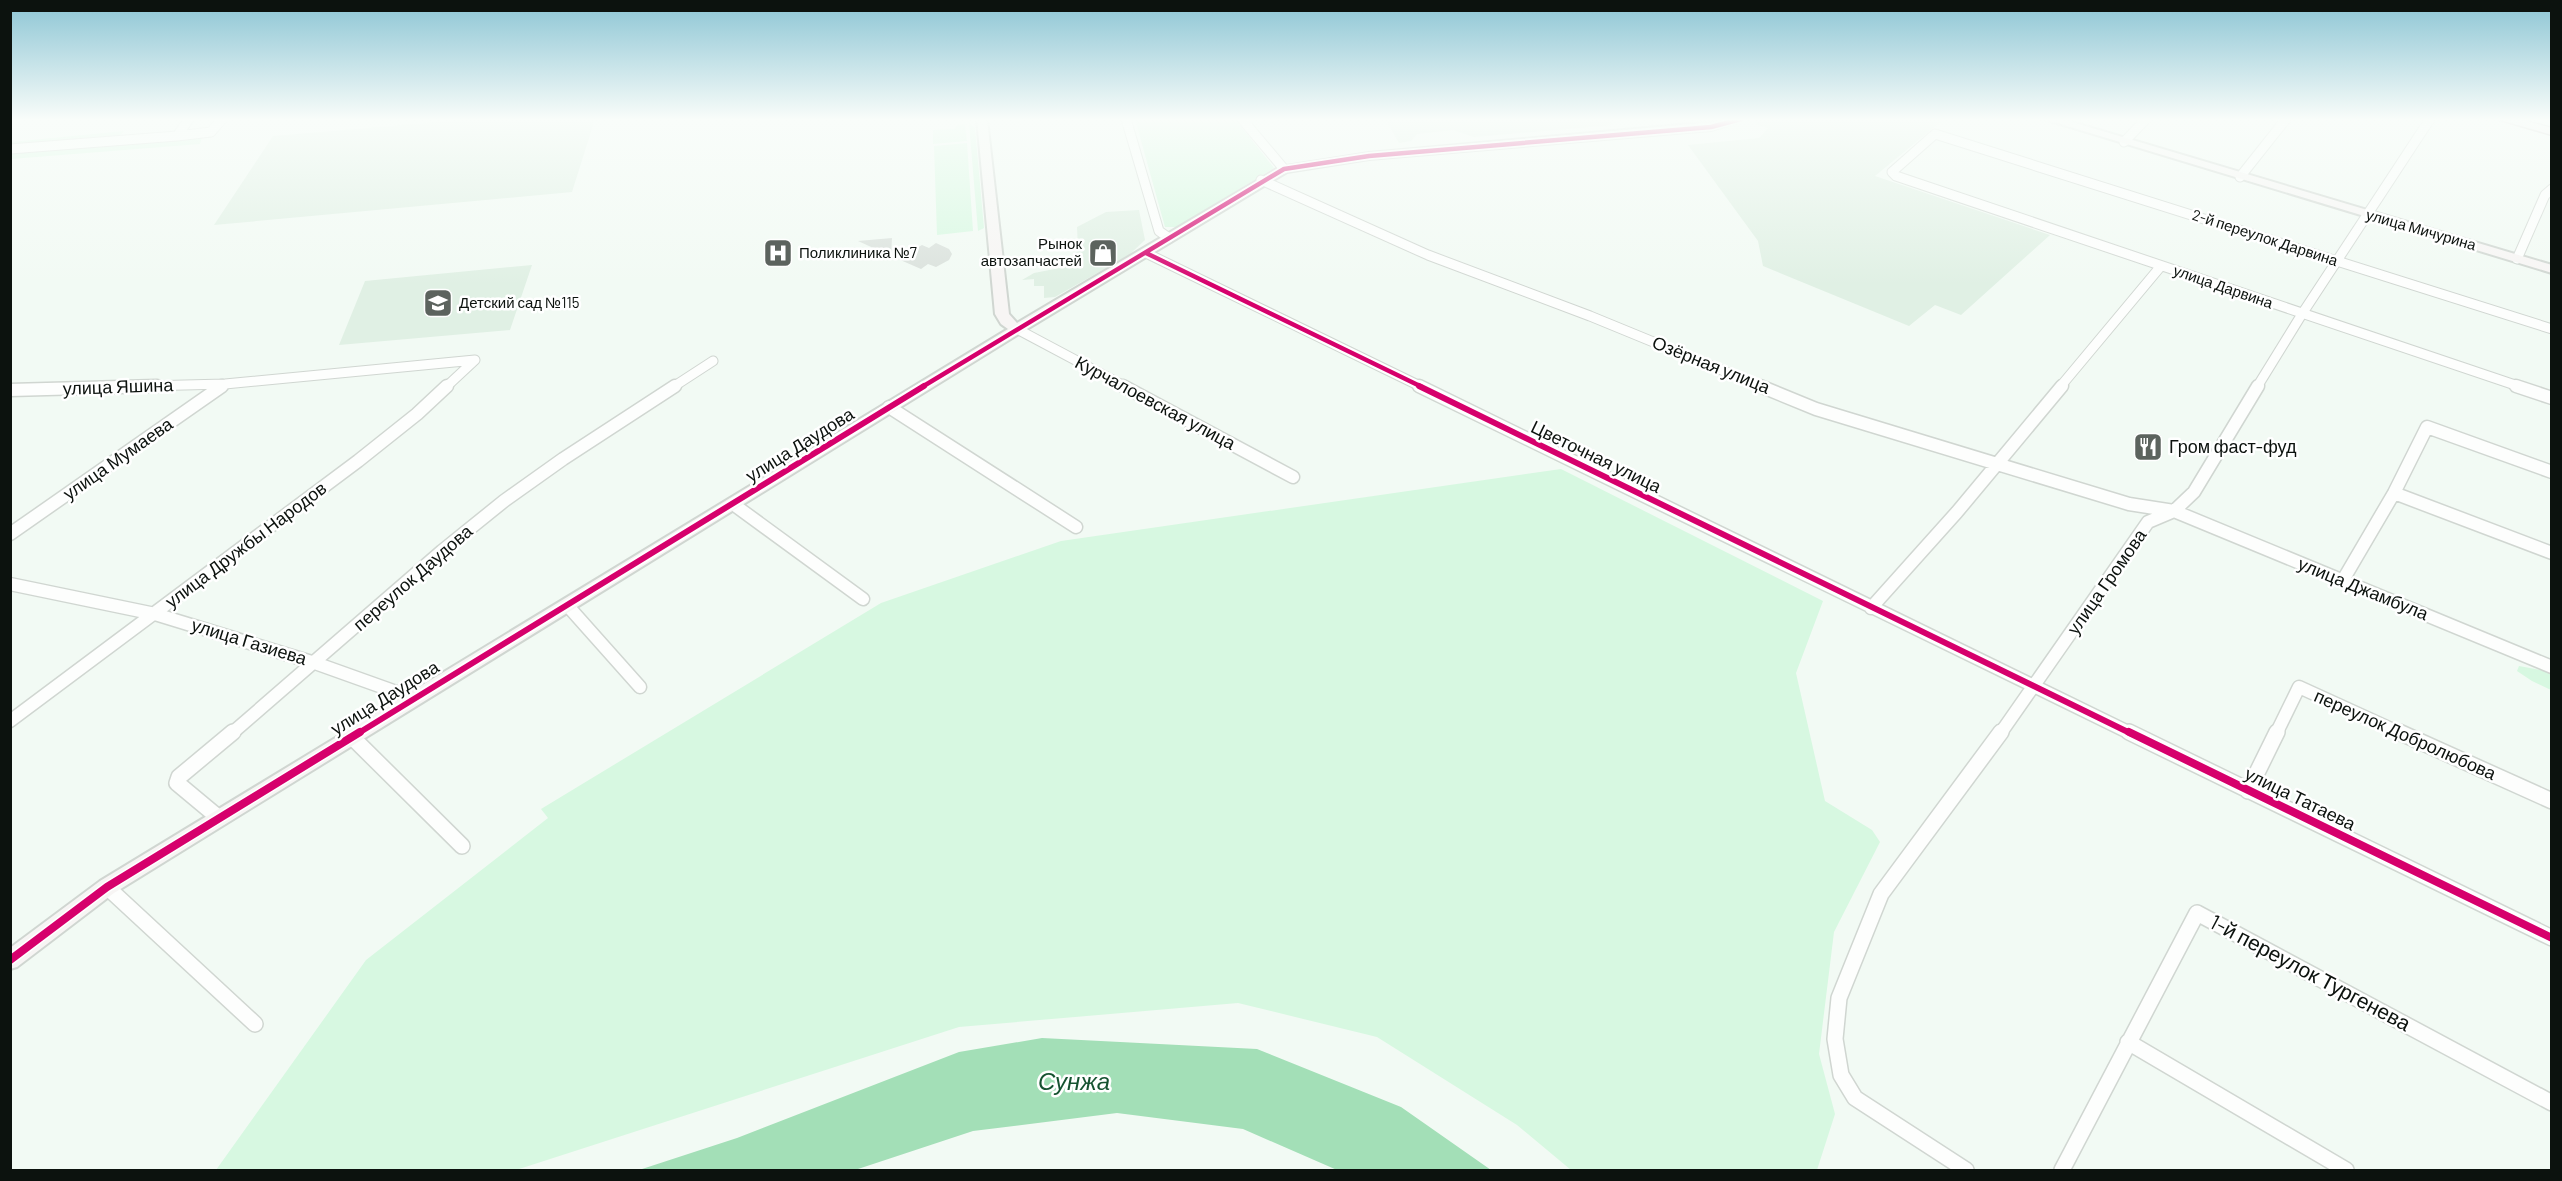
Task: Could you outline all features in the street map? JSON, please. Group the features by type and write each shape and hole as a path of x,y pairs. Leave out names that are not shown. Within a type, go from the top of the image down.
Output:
{"street":[{"path":"988,174 1002,314 1006,321 1017,329"},
{"path":"1142,174 1159,231 1169,238"},
{"name":"улица Даудова","path":"10,960 107,887 1273,174"},
{"name":"2-й переулок Дарвина","path":"2062,174 2552,329"},
{"name":"улица Мичурина","path":"2230,174 2552,269"},
{"name":"улица Громова","path":"1966,1170 1856,1098 1841,1075 1835,1040 1839,998 1881,894 2034,688 2148,522 2174,511 2194,492 2302,314 2393,174"},
{"name":"улица Дарвина","path":"1896,176 2552,398"},
{"name":"Озёрная улица","path":"1261,180 1428,255 1590,316 1816,409 2129,504 2174,511"},
{"path":"2517,258 2545,195 2552,189"},
{"name":"Цветочная улица","path":"1146,253 2034,688"},
{"path":"1871,608 1997,464 2161,266"},
{"name":"Курчалоевская улица","path":"1017,329 1293,477"},
{"name":"улица Яшина","path":"10,390 225,384 475,360"},
{"name":"улица Дружбы Народов","path":"10,721 155,614 417,414 475,360"},
{"name":"переулок Даудова","path":"219,818 177,783 176,779 315,663 442,551 504,501 563,459 712,361"},
{"name":"улица Мумаева","path":"10,534 225,384"},
{"path":"889,407 1076,527"},
{"path":"2343,580 2394,493 2427,427 2552,471"},
{"path":"2394,493 2552,553"},
{"path":"733,504 863,599"},
{"name":"улица Джамбула","path":"2174,511 2552,668"},
{"name":"улица Газиева","path":"10,584 155,614 315,663 413,698"},
{"path":"567,605 640,687"},
{"name":"переулок Добролюбова","path":"2248,791 2299,687 2552,801"},
{"name":"улица Татаева","path":"2034,688 2552,938"},
{"path":"351,736 462,846"},
{"path":"107,887 255,1024"},
{"name":"1-й переулок Тургенева","path":"2062,1170 2198,913 2552,1103"},
{"path":"2128,1042 2346,1170"}],"shaded area":[{"path":"248,174 578,174 572,192 214,225"},
{"path":"935,174 969,174 973,231 937,235"},
{"path":"973,174 979,174 984,228 978,231"},
{"path":"1150,174 1264,174 1177,227 1165,227"},
{"path":"1709,174 1877,174 1875,176 2050,235 1961,315 1935,305 1909,326 1763,266 1758,241"},
{"name":"Рынок автозапчастей","path":"1139,210 1145,240 1129,255 1055,297 1044,298 1044,286 1034,286 1034,279 1022,280 1034,273 1060,268 1078,250 1077,227 1106,212"},
{"name":"Детский сад №115","path":"532,265 510,330 339,345 365,281"},
{"path":"1561,469 1823,601 1796,673 1825,801 1872,830 1880,842 1834,932 1819,1054 1835,1114 1817,1170 1571,1170 1517,1125 1377,1037 1238,1003 959,1027 516,1170 216,1170 366,960 548,818 541,809 881,603 1061,541"},
{"path":"2519,666 2551,672 2551,690 2517,671"}],"water":[{"name":"Сунжа","path":"1042,1038 1257,1049 1401,1107 1491,1170 1337,1170 1243,1129 1117,1113 973,1131 855,1170 639,1170 737,1138 959,1052"}],"building":[{"path":"892,238 891,256 858,241"},
{"path":"936,243 949,249 952,254 949,260 936,267 928,264 921,269 898,259 922,245 929,248"}],"cycle path":[{"path":"10,960 107,887 1017,329 1275,174"},
{"path":"1146,253 2552,938"}],"place":[{"name":"Поликлиника №7","path":"778,253"},
{"name":"Рынок автозапчастей","path":"1103,253"},
{"name":"Детский сад №115","path":"438,303"},
{"name":"Гром фаст-фуд","path":"2148,447"}]}
